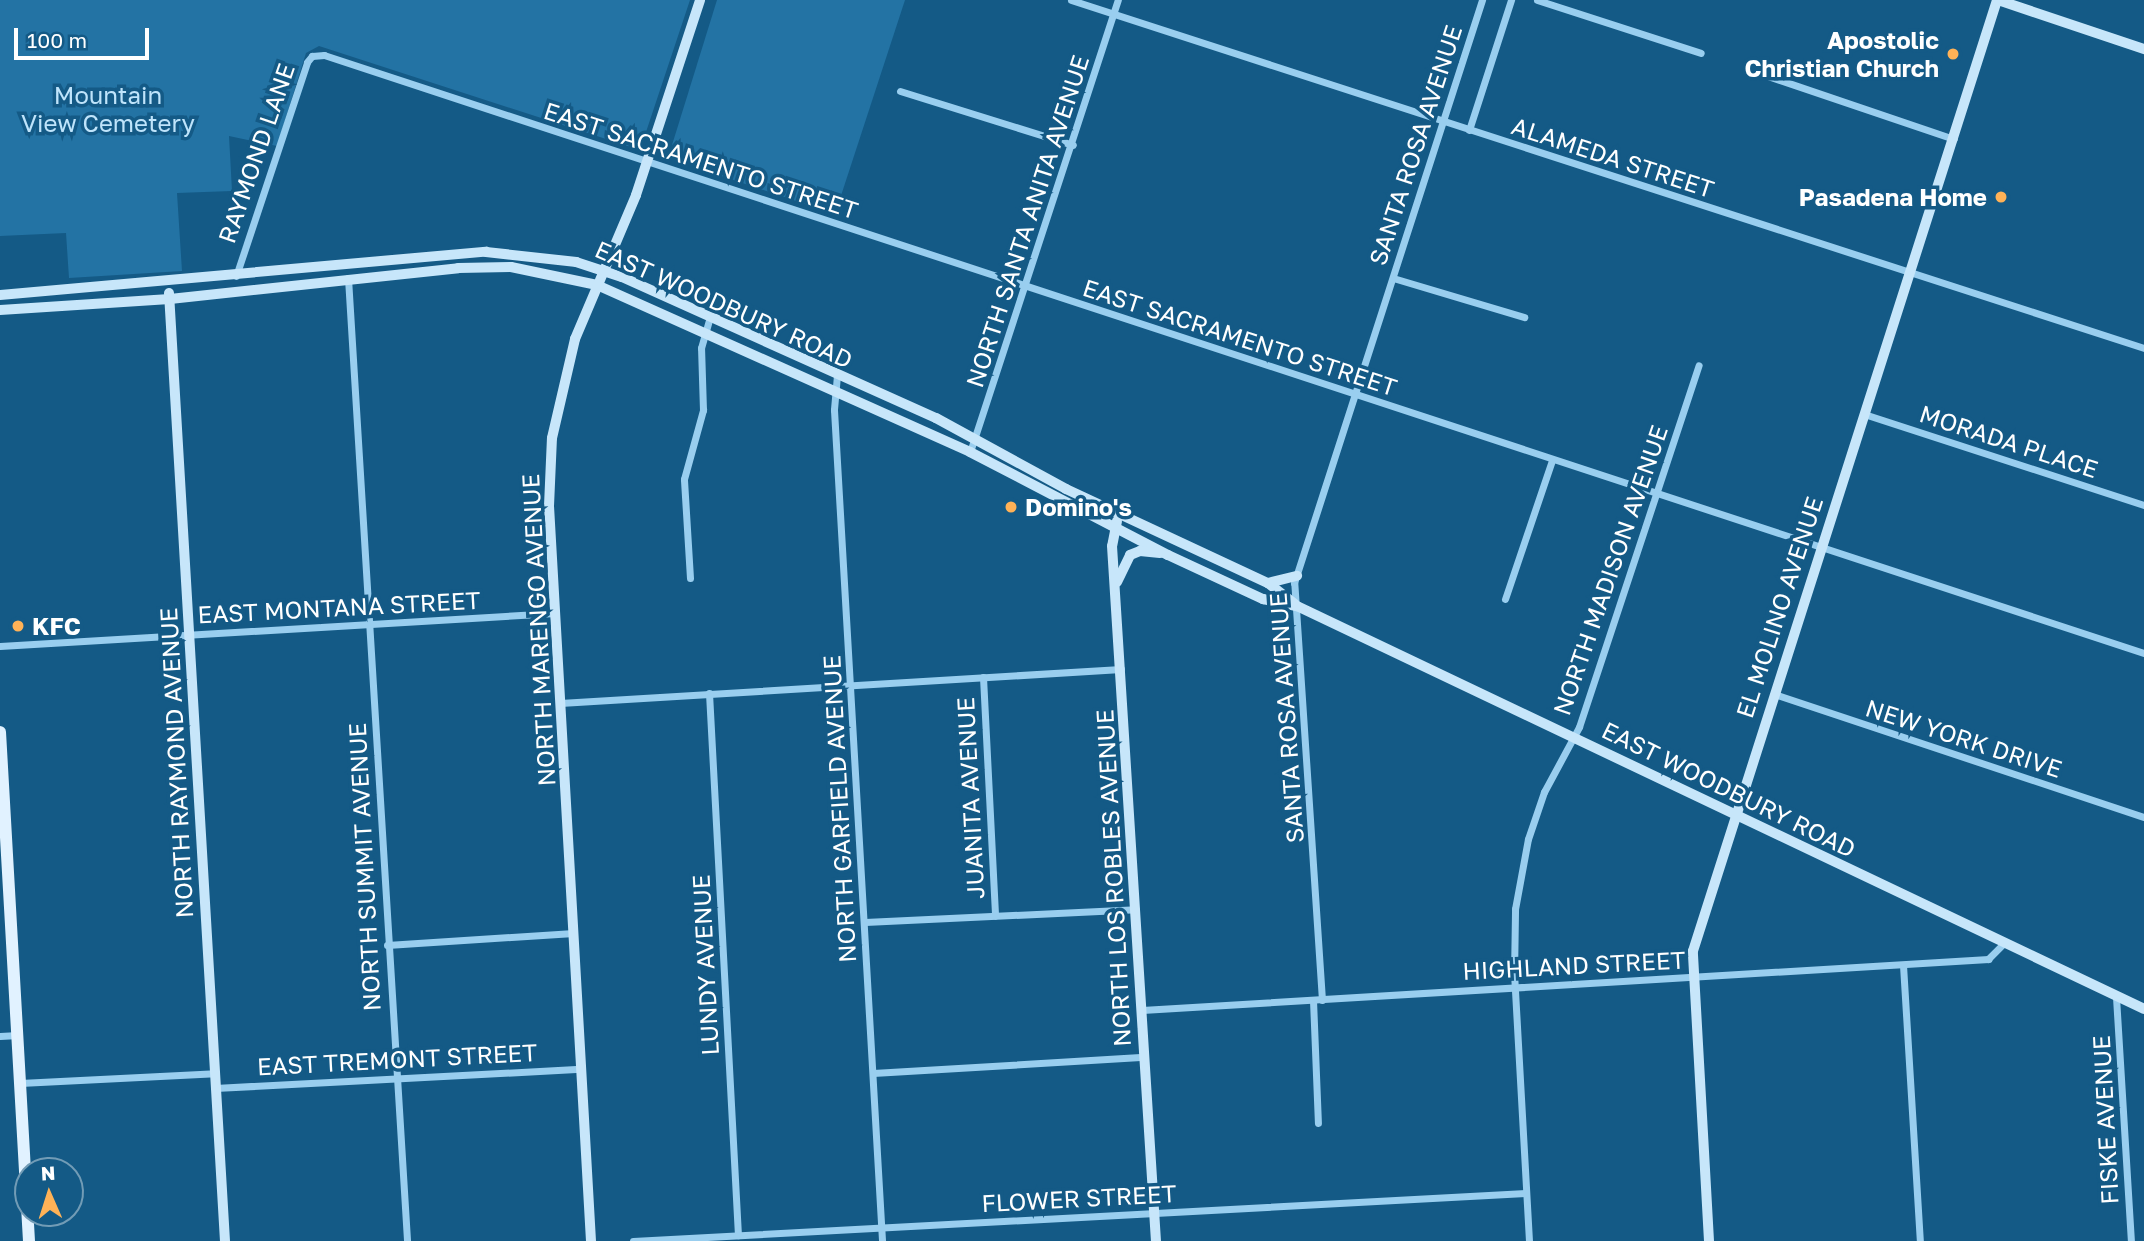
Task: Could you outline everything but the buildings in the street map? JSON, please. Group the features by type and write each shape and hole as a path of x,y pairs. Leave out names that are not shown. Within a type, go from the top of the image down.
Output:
{"main road":[{"path":"0,732 29,1241"}],"street":[{"name":"NORTH MARENGO AVENUE","path":"591,1241 549,506 552,438 575,339 646,163 700,0"},
{"name":"ALAMEDA STREET","path":"1071,0 2144,348"},
{"name":"NORTH SANTA ANITA AVENUE","path":"970,453 1028,288 1118,0"},
{"name":"SANTA ROSA AVENUE","path":"1322,1000 1297,576 1482,0"},
{"name":"SANTA ROSA AVENUE","path":"1469,130 1511,0"},
{"path":"1537,0 1701,53"},
{"path":"1998,0 2144,49"},
{"name":"EL MOLINO AVENUE","path":"1709,1241 1692,978 1698,932 1998,0"},
{"name":"EAST SACRAMENTO STREET","path":"324,55 1355,396 2144,653"},
{"name":"RAYMOND LANE","path":"236,276 307,62 312,56 324,55"},
{"path":"1753,71 1954,139"},
{"path":"900,91 1073,145"},
{"name":"EAST WOODBURY ROAD","path":"0,295 168,283 486,252 604,269 976,438 1037,473 1268,583 1297,606 1573,736 2002,945 2144,1009"},
{"name":"EAST WOODBURY ROAD","path":"0,310 170,299 348,277 512,267 597,285 970,453 1030,487 1115,525 1168,555 1263,599 1297,606"},
{"name":"NORTH SUMMIT AVENUE","path":"348,277 407,1241"},
{"path":"1393,278 1524,317"},
{"name":"NORTH RAYMOND AVENUE","path":"168,283 225,1241"},
{"path":"690,578 684,479 703,410 701,348 710,316"},
{"name":"NORTH MADISON AVENUE","path":"1529,1241 1515,988 1515,909 1528,839 1544,792 1580,727 1699,365"},
{"name":"NORTH GARFIELD AVENUE","path":"837,375 850,684 882,1241"},
{"name":"MORADA PLACE","path":"1863,414 2144,505"},
{"path":"1505,600 1552,460"},
{"path":"1030,487 1037,473"},
{"name":"NORTH LOS ROBLES AVENUE","path":"1120,513 1115,525 1116,584 1156,1241"},
{"path":"1116,584 1130,555 1140,551 1168,555"},
{"path":"1268,583 1297,576"},
{"name":"EAST MONTANA STREET","path":"0,646 555,613"},
{"path":"560,703 1121,669"},
{"name":"JUANITA AVENUE","path":"983,677 995,916"},
{"name":"LUNDY AVENUE","path":"709,693 738,1235"},
{"name":"NEW YORK DRIVE","path":"1773,693 2144,817"},
{"path":"865,922 1136,909"},
{"path":"387,945 574,933"},
{"name":"HIGHLAND STREET","path":"1142,1010 1988,959 2002,945"},
{"path":"1903,965 1920,1241"},
{"name":"FISKE AVENUE","path":"2116,997 2131,1241"},
{"path":"1313,1000 1318,1124"},
{"path":"0,1036 18,1035"},
{"path":"873,1073 1145,1058"},
{"name":"EAST TREMONT STREET","path":"215,1088 581,1069"},
{"path":"20,1083 215,1073"},
{"name":"FLOWER STREET","path":"633,1241 1527,1193"}],"green space":[{"name":"Mountain View Cemetery","path":"0,0 690,0 640,150 319,46 306,53 277,146 229,136 232,191 177,193 182,271 69,278 66,233 0,236"},
{"path":"717,0 905,0 835,214 668,158"}],"place":[{"name":"Apostolic Christian Church","path":"1953,54"},
{"name":"Pasadena Home","path":"2001,197"},
{"name":"Domino's","path":"1011,507"},
{"name":"KFC","path":"18,626"}]}
